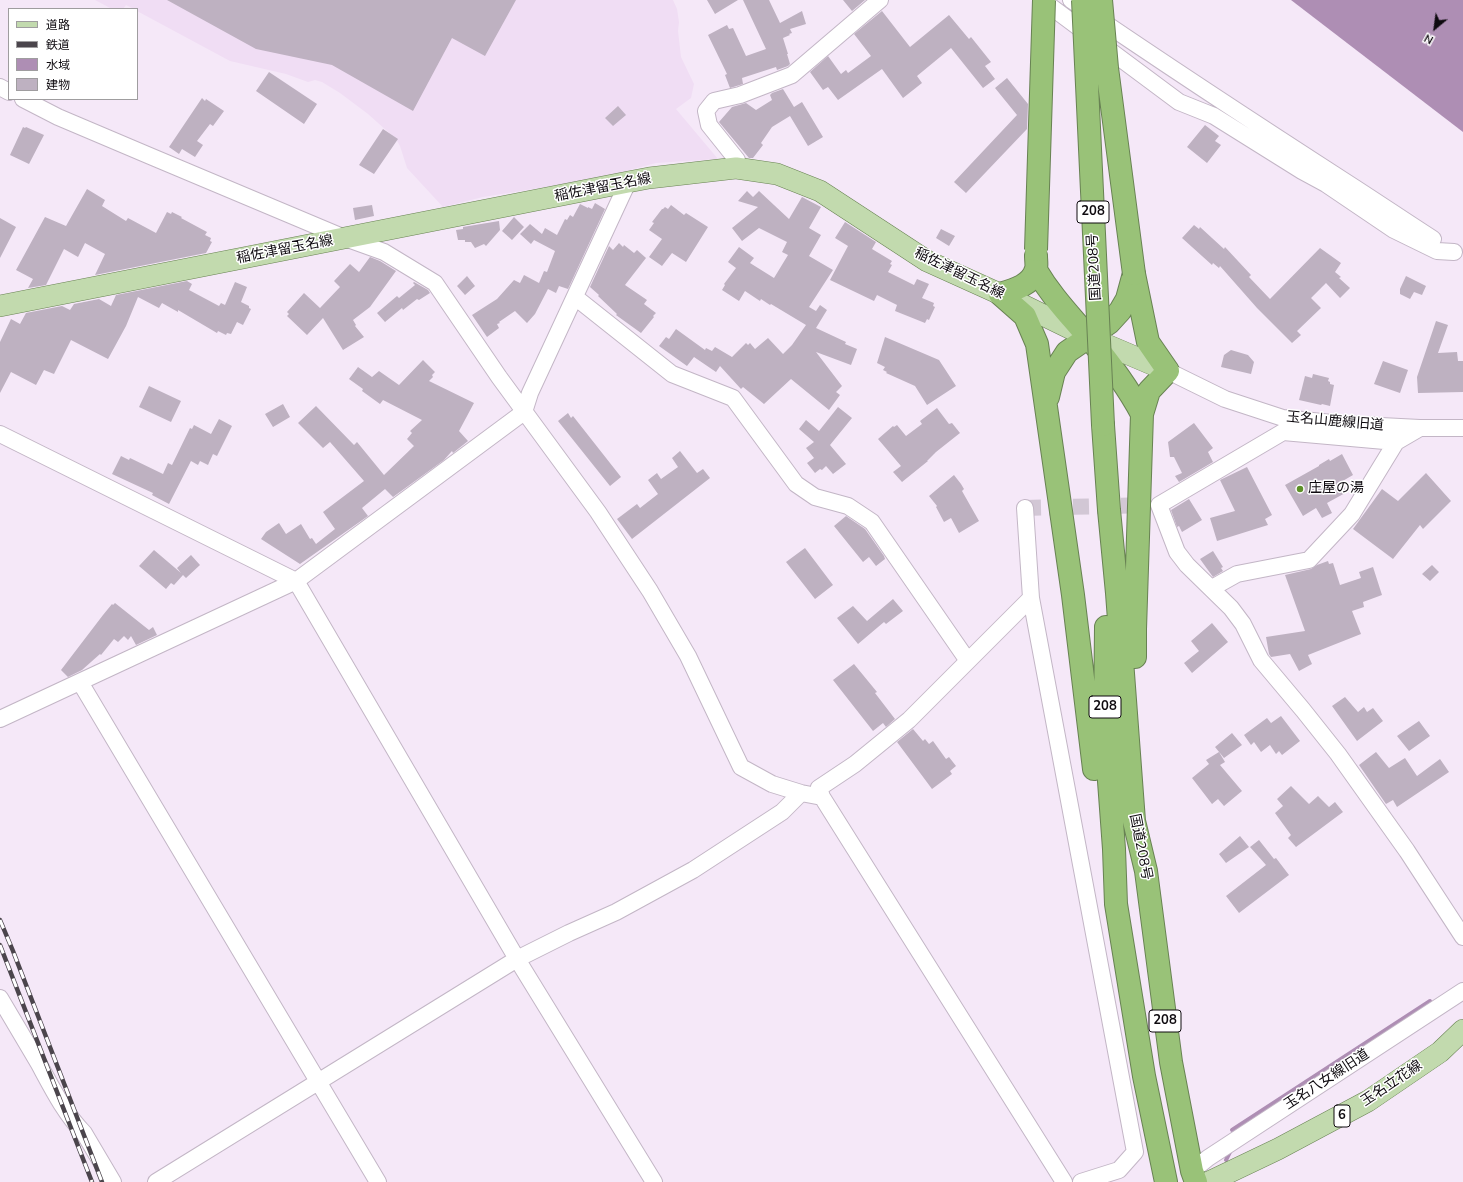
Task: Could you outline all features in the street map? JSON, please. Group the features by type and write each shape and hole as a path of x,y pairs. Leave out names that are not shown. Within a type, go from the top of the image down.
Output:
{"highway":[{"path":"1000,294 1020,288 1030,280 1036,260 1043,0"},
{"name":"国道208号","path":"1083,0 1103,424 1134,821 1146,871 1170,1062 1199,1178"},
{"path":"1101,0 1107,68 1134,274 1148,342 1168,371 1149,391 1142,414 1135,629 1137,733 1146,871"},
{"path":"1036,260 1047,288 1130,390 1142,414"},
{"path":"1046,408 1054,372 1067,352 1109,323 1120,311 1127,299 1134,274"},
{"path":"1000,294 1025,316 1037,344 1073,595 1105,851 1116,904"},
{"name":"国道208号","path":"1109,510 1106,591 1105,727 1114,849 1116,904 1144,1076 1166,1182"}],"main road":[{"name":"稲佐津留玉名線","path":"0,306 649,178 736,168 777,174 820,192 927,261 1000,294 1088,337 1168,371"},
{"name":"玉名立花線","path":"1199,1178 1278,1149 1368,1101 1440,1052 1463,1030"}],"street":[{"path":"736,168 737,160 709,125 706,111 714,101 740,95 792,75 880,0"},
{"path":"1043,0 1179,102 1214,116 1302,171 1326,184 1394,230 1436,251 1459,255"},
{"path":"1071,0 1228,106 1370,197 1393,214 1459,255"},
{"path":"25,100 58,117 344,238 384,252 434,283 524,412 598,512 650,591 688,656 741,767 772,784 801,793 822,797"},
{"path":"0,719 296,581 524,412 530,393 628,182"},
{"path":"575,297 672,374 733,398 796,484 815,497 848,506 872,522 968,661"},
{"name":"玉名山鹿線旧道","path":"1168,371 1225,399 1283,418 1342,424 1420,428 1463,428"},
{"path":"1212,588 1237,574 1308,560 1352,514 1396,442 1420,428"},
{"path":"1396,442 1283,432 1159,505 1177,552 1187,565 1231,608 1242,624 1261,660 1338,754 1406,851 1463,937"},
{"path":"0,434 296,581 516,959 654,1182"},
{"path":"1025,508 1031,598 1135,1152 1119,1170 1081,1182"},
{"path":"1031,598 909,720 855,764 820,788 822,797 1064,1182"},
{"path":"80,682 378,1182"},
{"path":"156,1182 516,959 569,932 616,912 693,870 782,812 801,793"},
{"name":"玉名八女線旧道","path":"1199,1178 1208,1158 1463,991"},
{"path":"0,998 56,1095 77,1126 84,1133 113,1182"}],"shaded area":[{"path":"95,0 673,0 677,9 679,22 678,31 681,57 694,84 691,98 676,109 718,159 656,163 596,179 483,197 443,207 407,168 400,146 396,139 368,114 340,93 322,82 315,80 308,82 286,74 230,61 138,12 138,8 132,8 126,5 124,8 110,8"}],"water":[{"path":"1291,0 1463,0 1463,132"}],"building":[{"path":"167,0 516,0 485,56 452,38 413,111 332,65 256,49"},
{"path":"707,0 738,0 715,14"},
{"path":"743,0 769,0 780,23 802,11 806,24 790,29 792,33 783,38 790,64 788,66 777,70 776,67 742,78 743,84 730,88 725,75 727,74 708,35 727,25 729,29 733,28 746,56 766,49"},
{"path":"843,0 865,0 852,11"},
{"path":"882,11 910,47 949,15 969,39 971,37 991,62 985,66 995,79 983,88 951,48 917,76 922,83 903,98 882,69 838,100 828,87 823,90 810,72 828,56 841,74 846,70 848,73 871,56 854,34"},
{"path":"269,72 317,104 304,124 256,91"},
{"path":"1007,78 1028,104 1027,129 966,193 954,182 1017,115 995,88"},
{"path":"783,89 794,107 802,102 823,137 808,146 790,116 772,127 761,143 763,145 753,158 749,158 719,122 732,107 746,103 756,110 772,100 770,95 772,93"},
{"path":"202,98 224,111 213,126 210,124 197,141 203,145 195,157 182,149 179,154 169,147"},
{"path":"618,106 626,115 613,126 605,118"},
{"path":"1205,125 1219,136 1215,141 1221,145 1207,163 1187,147"},
{"path":"23,127 44,135 29,164 10,155"},
{"path":"383,129 398,139 374,174 359,165"},
{"path":"87,189 105,200 102,206 126,221 128,218 156,233 167,212 171,214 172,212 207,232 205,235 211,238 210,241 212,242 206,253 95,275 105,254 85,243 78,257 64,249 46,285 28,288 33,279 16,270 45,217 66,226"},
{"path":"747,191 753,197 759,191 789,219 802,197 821,207 809,228 821,235 809,256 833,270 809,307 816,311 820,305 827,310 816,328 846,342 845,344 857,349 851,365 816,352 842,386 836,392 840,395 829,410 791,379 764,404 743,387 741,389 720,366 716,372 694,357 687,366 659,346 666,337 669,339 676,329 705,350 706,348 712,351 715,347 732,357 746,343 748,345 750,343 755,349 768,338 783,354 792,345 806,325 771,304 770,305 761,299 760,301 745,291 739,301 722,290 725,285 724,284 736,268 728,262 739,247 754,258 750,263 774,278 788,255 782,252 787,242 759,228 742,241 732,228 758,207 738,201"},
{"path":"595,203 605,209 568,289 559,286 556,293 548,289 535,314 527,323 515,311 499,322 500,323 497,324 499,328 487,337 472,315 497,299 514,280 520,283 524,275 539,283 544,271 547,272 555,251 534,240 531,244 520,234 530,224 542,234 545,228 557,235 565,219 567,220 570,215 573,217 580,204 592,209"},
{"path":"372,205 374,216 355,220 353,208"},
{"path":"671,205 684,215 686,213 708,227 686,262 672,253 662,266 649,257 662,239 649,230 654,223 652,222 662,209 665,207 668,209"},
{"path":"514,217 524,227 512,240 502,231"},
{"path":"0,218 16,227 0,258"},
{"path":"499,221 500,230 486,246 484,244 475,248 471,242 458,240 456,230 463,229 463,227"},
{"path":"845,222 876,242 872,249 892,261 890,264 892,265 888,272 914,285 917,279 929,284 922,298 934,303 933,306 935,307 929,320 927,319 925,323 895,311 897,305 877,295 874,301 830,280 848,246 835,238"},
{"path":"1194,225 1199,229 1200,227 1224,249 1225,247 1251,275 1249,277 1270,299 1320,248 1341,263 1335,272 1350,288 1340,298 1326,283 1311,298 1321,308 1297,331 1301,335 1292,343 1257,308 1220,266 1219,268 1213,263 1212,265 1182,238"},
{"path":"941,229 955,236 949,246 936,238"},
{"path":"619,243 634,253 637,250 646,258 625,285 647,300 644,304 656,313 641,333 616,315 617,314 590,287 609,246 613,250"},
{"path":"370,257 380,261 396,271 370,307 353,320 356,325 355,326 364,337 343,350 323,318 307,335 287,316 289,314 287,312 304,293 320,308 340,287 334,281 350,264 359,272"},
{"path":"467,276 475,286 465,295 457,286"},
{"path":"1406,276 1426,286 1422,295 1414,292 1410,299 1400,294 1400,289"},
{"path":"187,281 192,284 189,290 219,306 221,303 225,305 235,282 247,287 241,302 249,306 251,309 243,325 237,322 231,334 227,333 226,335 218,331 217,333 178,310 178,312 162,303 159,308 138,297 126,326 108,359 71,340 54,374 44,370 36,385 11,372 0,393 0,342 11,319 20,324 26,313 62,306 70,310 74,304 99,299 111,306 116,295"},
{"path":"414,282 428,290 430,293 419,300 417,299 403,310 402,308 385,322 377,313 397,296 399,298 415,285 413,283"},
{"path":"1436,321 1448,325 1438,353 1457,352 1458,361 1463,361 1463,392 1418,393 1417,377"},
{"path":"885,337 939,360 956,386 927,405 915,386 886,373 887,372 883,370 885,367 877,363"},
{"path":"1231,350 1248,355 1254,362 1251,374 1221,367 1224,355"},
{"path":"423,360 435,372 429,381 474,403 459,431 468,441 453,453 452,451 444,460 393,497 385,489 362,508 368,516 300,564 261,539 266,532 279,523 286,534 301,524 310,539 312,538 316,544 335,529 323,512 364,481 330,442 323,448 298,423 316,406 354,445 357,442 384,475 414,446 407,439 412,433 410,431 422,420 383,400 380,404 349,379 358,367 372,377 379,371 399,385"},
{"path":"1383,361 1408,370 1400,393 1374,384"},
{"path":"1313,374 1329,378 1328,381 1330,384 1334,385 1330,406 1299,400 1305,376 1312,378"},
{"path":"149,386 181,401 171,422 139,407"},
{"path":"283,404 290,417 273,427 265,414"},
{"path":"838,407 852,418 830,445 846,464 833,474 826,466 822,470 820,469 815,473 807,463 814,458 806,448 814,442 799,429 806,420 819,431"},
{"path":"937,408 949,424 952,423 960,433 902,482 893,472 901,466 878,439 893,426 894,427 897,425 906,436 922,424 920,421"},
{"path":"568,413 571,418 573,416 621,477 610,486 558,421"},
{"path":"219,419 232,426 217,456 213,454 208,465 200,461 198,465 191,461 169,504 152,495 153,493 112,474 121,456 129,460 130,458 163,474 168,463 172,465 190,428 192,429 194,425 211,434"},
{"path":"1194,423 1213,448 1208,452 1213,462 1179,482 1175,476 1182,473 1174,457 1170,457 1168,442"},
{"path":"680,451 697,473 703,469 710,478 632,539 617,519 637,504 640,508 658,494 648,480 657,473 661,479 678,467 672,458"},
{"name":"庄屋の湯","path":"1342,454 1353,475 1341,482 1347,492 1327,503 1332,513 1322,518 1316,508 1303,516 1285,485 1329,459 1330,461"},
{"path":"1247,467 1272,515 1265,519 1268,525 1217,541 1210,518 1235,511 1220,480"},
{"path":"1426,473 1451,501 1423,529 1420,525 1393,559 1353,529 1382,489 1398,501"},
{"path":"954,475 964,489 962,491 979,521 959,533 951,518 944,522 936,507 937,506 929,496"},
{"path":"1189,499 1202,520 1182,532 1179,526 1177,527 1171,510"},
{"path":"846,516 865,529 884,556 885,559 876,566 869,557 863,562 834,526"},
{"path":"805,548 833,585 815,599 786,562"},
{"path":"154,550 181,573 177,568 191,555 200,565 186,578 183,575 174,585 171,583 166,589 139,566"},
{"path":"1213,551 1223,567 1221,568 1223,571 1213,577 1200,559"},
{"path":"1328,561 1329,564 1333,563 1340,585 1361,578 1359,572 1373,567 1382,595 1363,602 1364,607 1352,611 1361,634 1308,655 1312,664 1299,671 1290,654 1271,657 1269,654 1266,637 1305,631 1285,575 1311,569"},
{"path":"1432,565 1439,572 1430,581 1422,574"},
{"path":"893,599 903,611 886,624 884,622 858,644 837,618 853,606 867,621"},
{"path":"115,603 149,630 153,627 157,635 136,645 131,636 128,640 124,636 118,642 114,639 101,655 100,654 82,670 68,677 61,670 103,615 112,604 113,605"},
{"path":"1212,623 1228,642 1192,673 1184,663 1199,651 1191,641"},
{"path":"854,664 877,692 875,693 895,719 886,727 883,723 873,731 833,680"},
{"path":"1345,697 1358,712 1364,707 1367,712 1373,708 1383,721 1357,741 1332,706"},
{"path":"1281,716 1300,741 1282,755 1279,751 1276,754 1270,745 1261,752 1254,742 1251,745 1244,735 1267,718 1271,723"},
{"path":"1419,721 1430,736 1409,751 1397,736"},
{"path":"913,729 923,741 925,739 929,744 933,741 946,759 949,757 956,766 950,771 952,774 932,789 897,742"},
{"path":"1232,733 1242,745 1224,758 1215,747"},
{"path":"1219,752 1225,762 1220,765 1242,791 1224,806 1218,799 1212,804 1192,778 1209,764 1206,760"},
{"path":"1376,752 1389,768 1405,758 1417,776 1440,759 1449,772 1397,807 1393,800 1386,804 1359,765"},
{"path":"1291,786 1309,804 1318,796 1329,807 1335,802 1343,812 1296,847 1288,838 1291,835 1275,813 1283,806 1277,799"},
{"path":"1240,836 1249,847 1226,863 1219,854"},
{"path":"1259,840 1289,875 1239,913 1226,896 1266,865 1250,847"}],"waterway":[{"path":"1232,1130 1430,1001"},
{"path":"1226,1160 1231,1150"}],"tunnel":[{"path":"1025,508 1150,505"}],"railway":[{"path":"0,920 102,1182"},
{"path":"0,945 92,1182"}],"place":[{"name":"庄屋の湯","path":"1300,489"}]}
